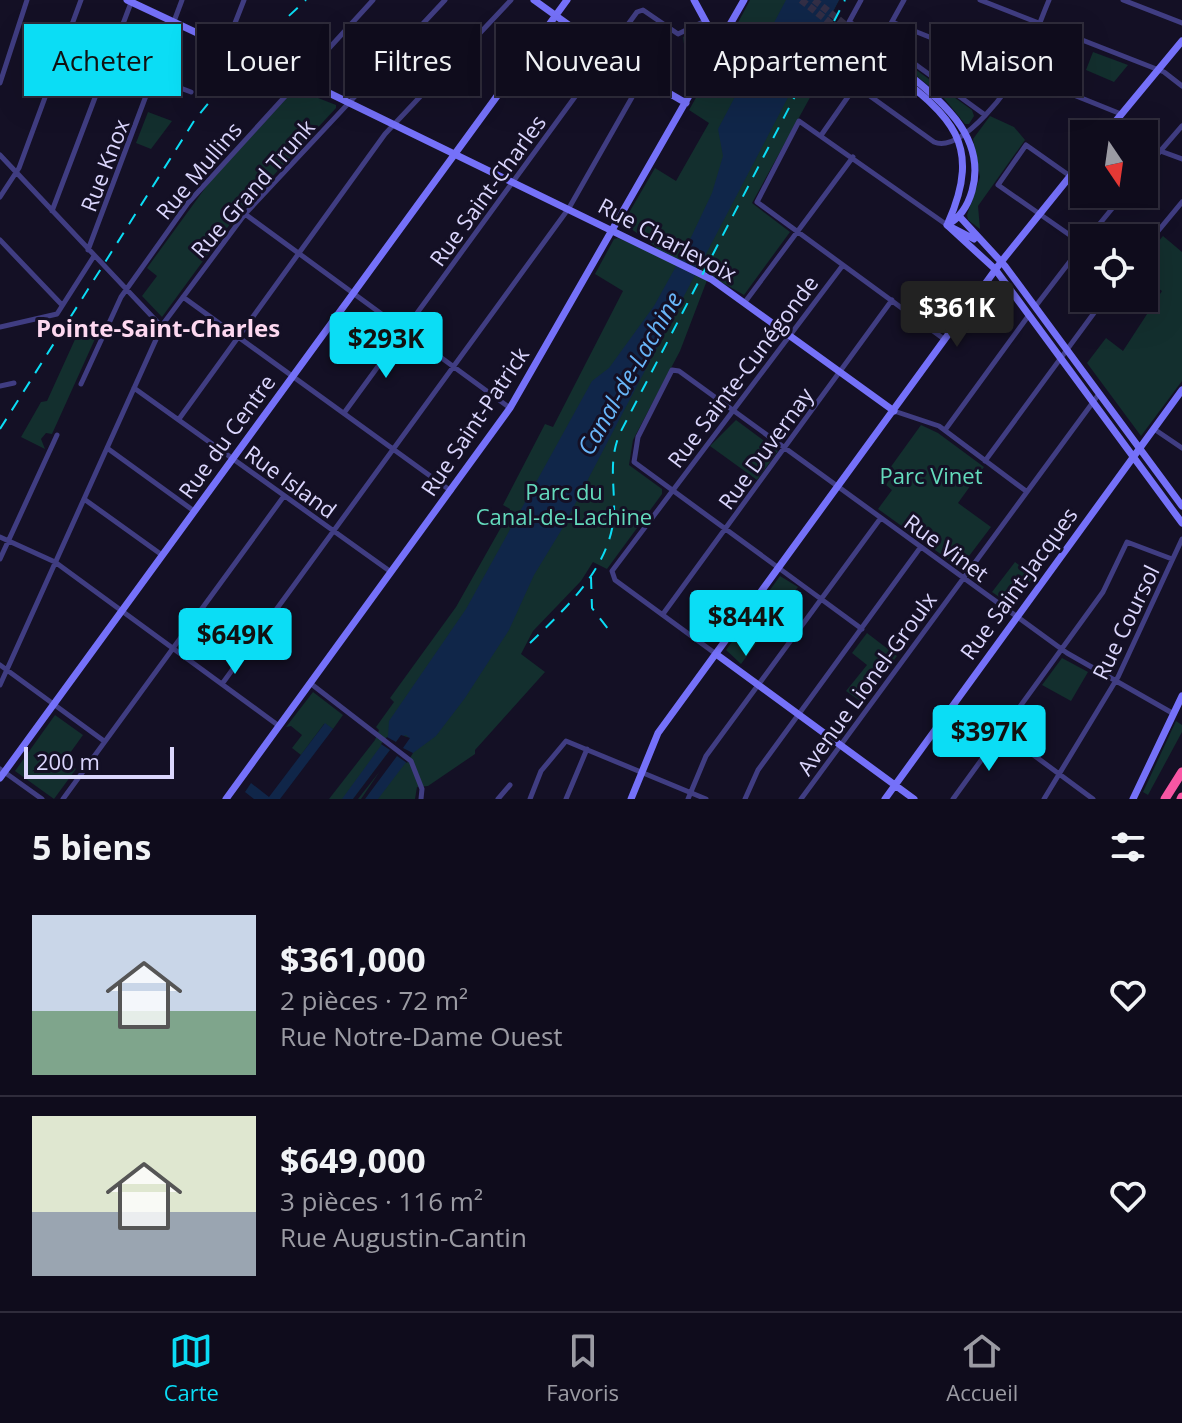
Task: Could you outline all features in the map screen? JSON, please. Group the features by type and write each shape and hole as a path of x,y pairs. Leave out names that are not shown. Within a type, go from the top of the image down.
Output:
{"highway":[{"path":"1165,799 1182,772"}],"main road":[{"path":"534,0 566,24"},
{"name":"Rue du Centre","path":"1,773 567,0"},
{"path":"694,0 707,24"},
{"name":"Rue Saint-Patrick","path":"731,24 744,0"},
{"name":"Rue Charlevoix","path":"130,1 197,33"},
{"path":"1117,120 1182,41"},
{"path":"915,88 937,108 961,137 974,175 971,194 959,216 947,225"},
{"path":"670,94 686,103"},
{"name":"Rue Charlevoix","path":"329,95 697,272 745,302 894,411"},
{"name":"Rue Saint-Patrick","path":"226,799 510,408 690,96"},
{"path":"947,225 964,180 961,137"},
{"path":"631,799 639,773 658,733 995,269 1070,176"},
{"path":"959,216 1001,262 1182,506"},
{"path":"947,225 980,242"},
{"path":"947,225 995,269 1182,523"},
{"name":"Rue Saint-Jacques","path":"885,799 1182,390"},
{"path":"716,654 914,799"},
{"path":"1133,799 1182,696"}],"street":[{"path":"0,83 27,0"},
{"path":"0,197 16,172 81,0"},
{"name":"Rue Knox","path":"174,22 182,0"},
{"path":"236,24 244,0"},
{"name":"Rue Mullins","path":"329,47 373,0"},
{"name":"Rue Grand Trunk","path":"0,685 162,327 245,214 445,0"},
{"path":"179,419 394,125 511,0"},
{"path":"852,24 849,22 861,0"},
{"path":"904,0 892,22 931,38"},
{"path":"980,0 1039,24 1049,0"},
{"path":"1123,0 1182,23"},
{"path":"52,211 130,1"},
{"name":"Rue Saint-Charles","path":"629,24 639,10 662,24"},
{"name":"Rue Saint-Charles","path":"670,29 678,34 705,21"},
{"path":"1082,41 1158,70 1182,86"},
{"path":"915,65 985,115"},
{"path":"181,88 191,92"},
{"name":"Rue Knox","path":"88,250 147,96"},
{"name":"Rue Mullins","path":"81,384 126,290 208,179 283,96"},
{"name":"Rue Saint-Charles","path":"344,413 576,96"},
{"path":"222,684 569,208 633,96"},
{"path":"822,134 849,96"},
{"path":"870,96 937,143 961,137 985,115 999,96"},
{"path":"1076,96 1121,114"},
{"path":"944,339 757,202 799,121 822,134 947,225"},
{"path":"1158,154 1182,126"},
{"path":"1070,176 1025,146 998,184 1039,215 1070,233"},
{"path":"1158,149 1182,159"},
{"path":"0,155 162,327"},
{"path":"745,302 853,157"},
{"path":"1158,231 1182,202"},
{"path":"1100,224 1113,208"},
{"path":"245,214 510,408"},
{"path":"0,240 62,305"},
{"path":"0,327 54,315 94,256"},
{"path":"1035,308 1070,262"},
{"name":"Rue Sainte-Cunégonde","path":"663,614 611,575 671,490 843,265"},
{"path":"183,297 451,491"},
{"name":"Rue Duvernay","path":"663,614 892,300"},
{"path":"985,461 1094,312"},
{"path":"945,430 1029,315"},
{"name":"Rue Vinet","path":"671,490 634,462 638,437 671,371 679,371 1061,649 1174,714"},
{"path":"0,386 14,383"},
{"name":"Rue Island","path":"134,388 391,572"},
{"name":"Avenue Lionel-Groulx","path":"801,799 1099,394"},
{"name":"Rue Charlevoix","path":"894,411 945,430 1026,491"},
{"path":"1154,429 1182,448"},
{"path":"0,559 57,435"},
{"path":"107,448 194,511"},
{"path":"671,490 862,629"},
{"path":"63,799 284,496"},
{"path":"84,499 162,555"},
{"path":"689,796 706,756 880,519"},
{"path":"0,537 55,562 279,726"},
{"name":"Rue Coursol","path":"1044,799 1115,681 1182,539"},
{"path":"953,799 1104,590 1128,541 1172,559"},
{"path":"745,799 756,773 921,548"},
{"path":"663,614 716,654"},
{"path":"0,665 104,741"},
{"path":"310,683 409,759 421,787 421,799"},
{"path":"1001,731 1093,799"},
{"path":"530,799 541,770 566,741 635,768 639,773 689,796 706,799"},
{"path":"566,799 587,749"},
{"path":"1,773 42,799"},
{"path":"498,799 510,785"}],"green space":[{"name":"Parc du Canal-de-Lachine","path":"750,0 839,0 827,24 737,24"},
{"path":"1093,52 1128,65 1114,82 1086,70"},
{"path":"915,69 931,81 931,87 915,75"},
{"path":"289,96 313,96 336,105 236,216 162,317 142,296 157,276 147,268 211,180"},
{"name":"Parc du Canal-de-Lachine","path":"697,96 811,96 752,203 790,232 744,295 709,275 680,351 633,440 629,465 662,489 662,494 607,569 593,562 581,581 533,631 521,654 545,672 475,750 475,754 428,786 417,787 415,799 329,799 375,740 379,730 376,727 394,702 390,698 456,607 508,515 510,509 503,505 545,424 553,427 623,291 595,274 614,239 652,253 656,247 623,223 655,168 676,181 709,123 689,110"},
{"path":"952,96 972,110 974,116 969,124 965,124 943,97"},
{"path":"148,112 172,121 151,149 136,143"},
{"path":"990,116 1014,127 1025,140 978,206 980,229 968,220 967,215 980,177 973,139"},
{"path":"1163,236 1182,252 1182,381 1141,436 1087,363 1106,338 1123,351 1148,312 1158,312 1158,297 1162,291 1158,288 1158,242"},
{"path":"82,324 99,330 52,434 46,433 41,439 45,449 21,437 41,402 47,401"},
{"path":"736,420 778,451 757,480 710,446"},
{"name":"Parc Vinet","path":"921,425 938,433 984,467 958,503 991,527 960,568 878,509 892,490 886,485 893,474 890,468"},
{"path":"1015,562 1035,577 1012,606 992,592"},
{"path":"780,576 798,587 741,664 726,650"},
{"path":"867,633 897,656 863,703 846,691 867,665 852,653"},
{"path":"1062,658 1088,672 1071,701 1042,685"},
{"path":"313,692 343,715 333,729 324,724 301,755 292,748 302,735 291,726 286,727"},
{"path":"55,715 83,735 65,760 76,769 54,799 15,771"},
{"path":"1176,721 1182,725 1182,732 1148,795 1143,792"}],"water":[{"path":"786,0 839,0 826,24 773,24"},
{"name":"Canal-de-Lachine","path":"735,96 789,96 562,529 534,575 509,630 436,736 413,753 378,799 365,799 409,738 406,735 400,737 353,799 342,799 388,736 389,721 466,609 592,381 609,368 654,306 712,193 723,156 718,129"},
{"path":"325,723 333,729 280,799 254,799 245,792 251,783 269,797"}],"pier":[{"path":"401,735 410,738 403,748 413,753 407,763 397,756 365,799 361,799 380,771 358,799 353,799 390,750 381,744 387,737 396,742"}],"tunnel":[{"path":"801,0 832,24"},
{"path":"814,0 844,24"}],"railway":[{"path":"0,429 194,121 249,53 306,0"},
{"path":"530,643 584,586 605,552 614,514 613,463 620,433 845,0"},
{"path":"591,577 592,608 609,630"}],"district":[{"name":"Pointe-Saint-Charles","path":"158,327"}]}
